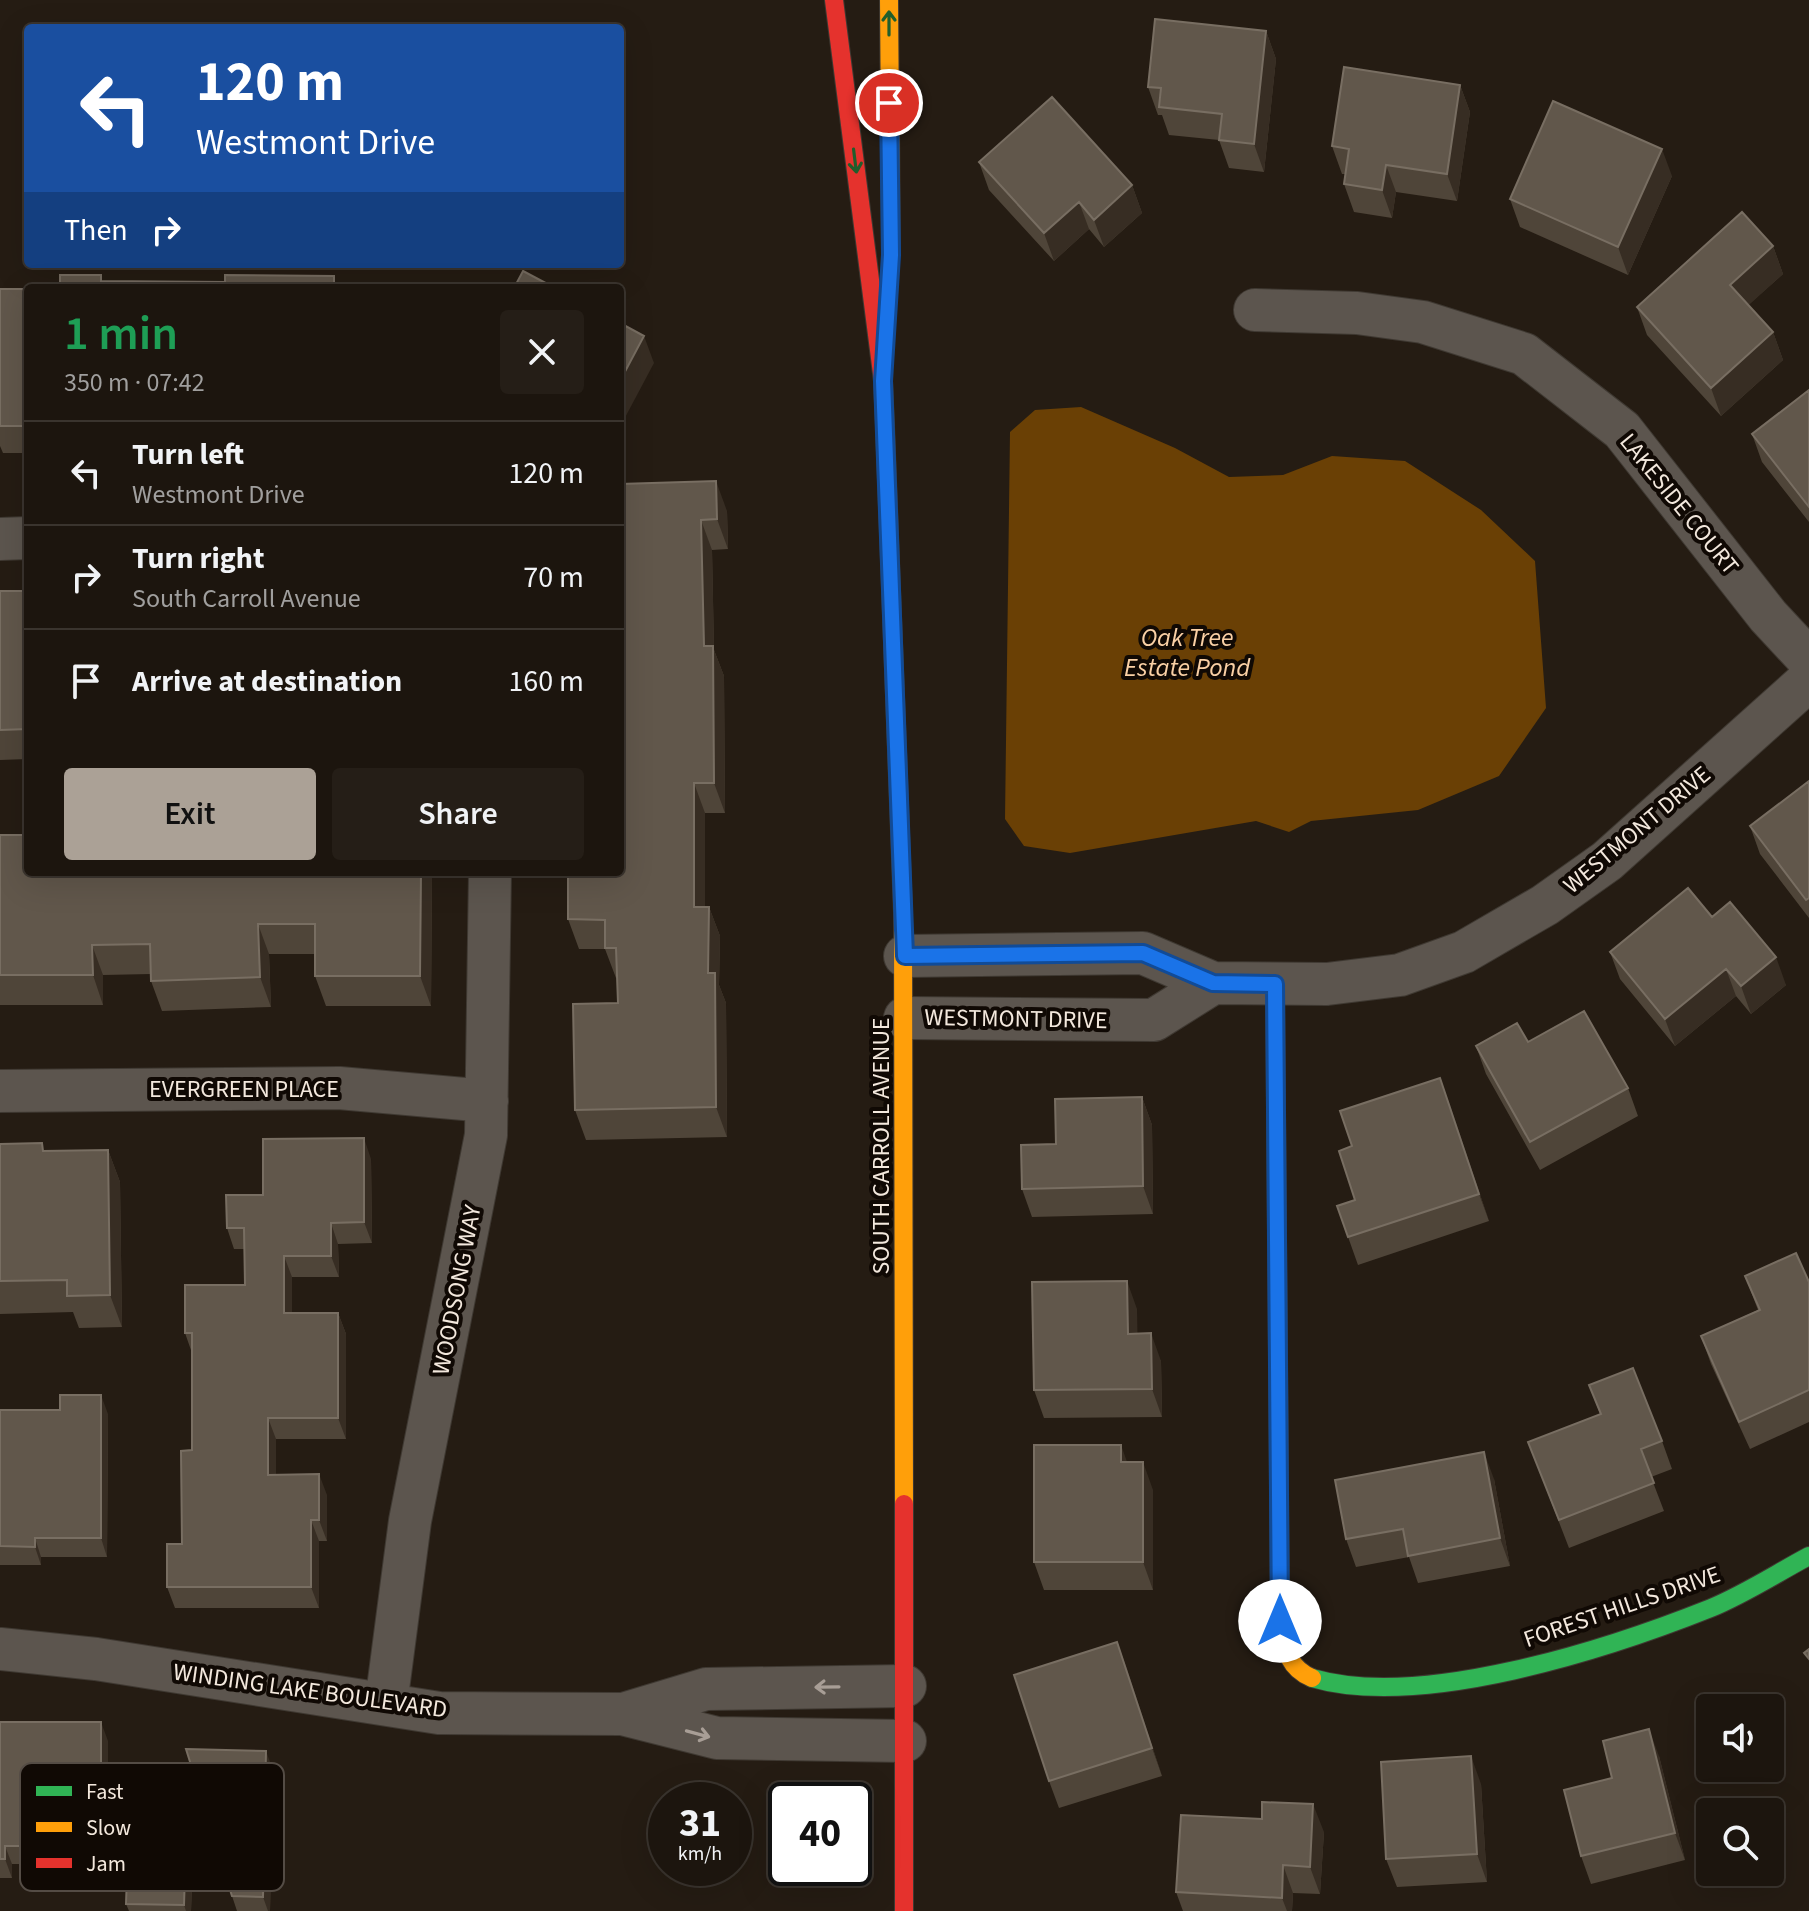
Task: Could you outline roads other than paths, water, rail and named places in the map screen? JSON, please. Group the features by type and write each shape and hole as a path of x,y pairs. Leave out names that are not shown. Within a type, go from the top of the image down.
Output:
{"main road":[{"name":"SOUTH CARROLL AVENUE","path":"834,0 883,381 905,956 904,1911"},
{"name":"SOUTH CARROLL AVENUE","path":"883,381 890,278 889,0"},
{"name":"FOREST HILLS DRIVE","path":"1275,984 1280,1621 1287,1658 1300,1673 1366,1687 1452,1681 1562,1658 1713,1607 1809,1556"}],"street":[{"name":"LAKESIDE COURT","path":"1255,310 1357,313 1423,322 1524,354 1622,430 1768,616 1809,660"},
{"path":"0,539 24,538"},
{"name":"WESTMONT DRIVE","path":"905,956 1143,953 1213,983 1327,984 1400,975 1464,952 1545,905 1607,861 1809,680"},
{"name":"WOODSONG WAY","path":"386,1704 410,1521 474,1211 486,1135 490,876"},
{"name":"WESTMONT DRIVE","path":"905,1018 1154,1020 1213,983"},
{"name":"EVERGREEN PLACE","path":"0,1091 339,1088 487,1101"},
{"name":"WINDING LAKE BOULEVARD","path":"0,1649 96,1659 439,1713 622,1714 717,1738 905,1741"},
{"name":"WINDING LAKE BOULEVARD","path":"622,1714 706,1689 905,1686"}],"water":[{"name":"Oak Tree Estate Pond","path":"1081,407 1175,448 1229,477 1283,475 1332,456 1405,461 1481,510 1535,561 1546,708 1499,776 1418,810 1311,821 1289,832 1256,821 1070,853 1024,846 1005,819 1010,432 1035,410"}]}
